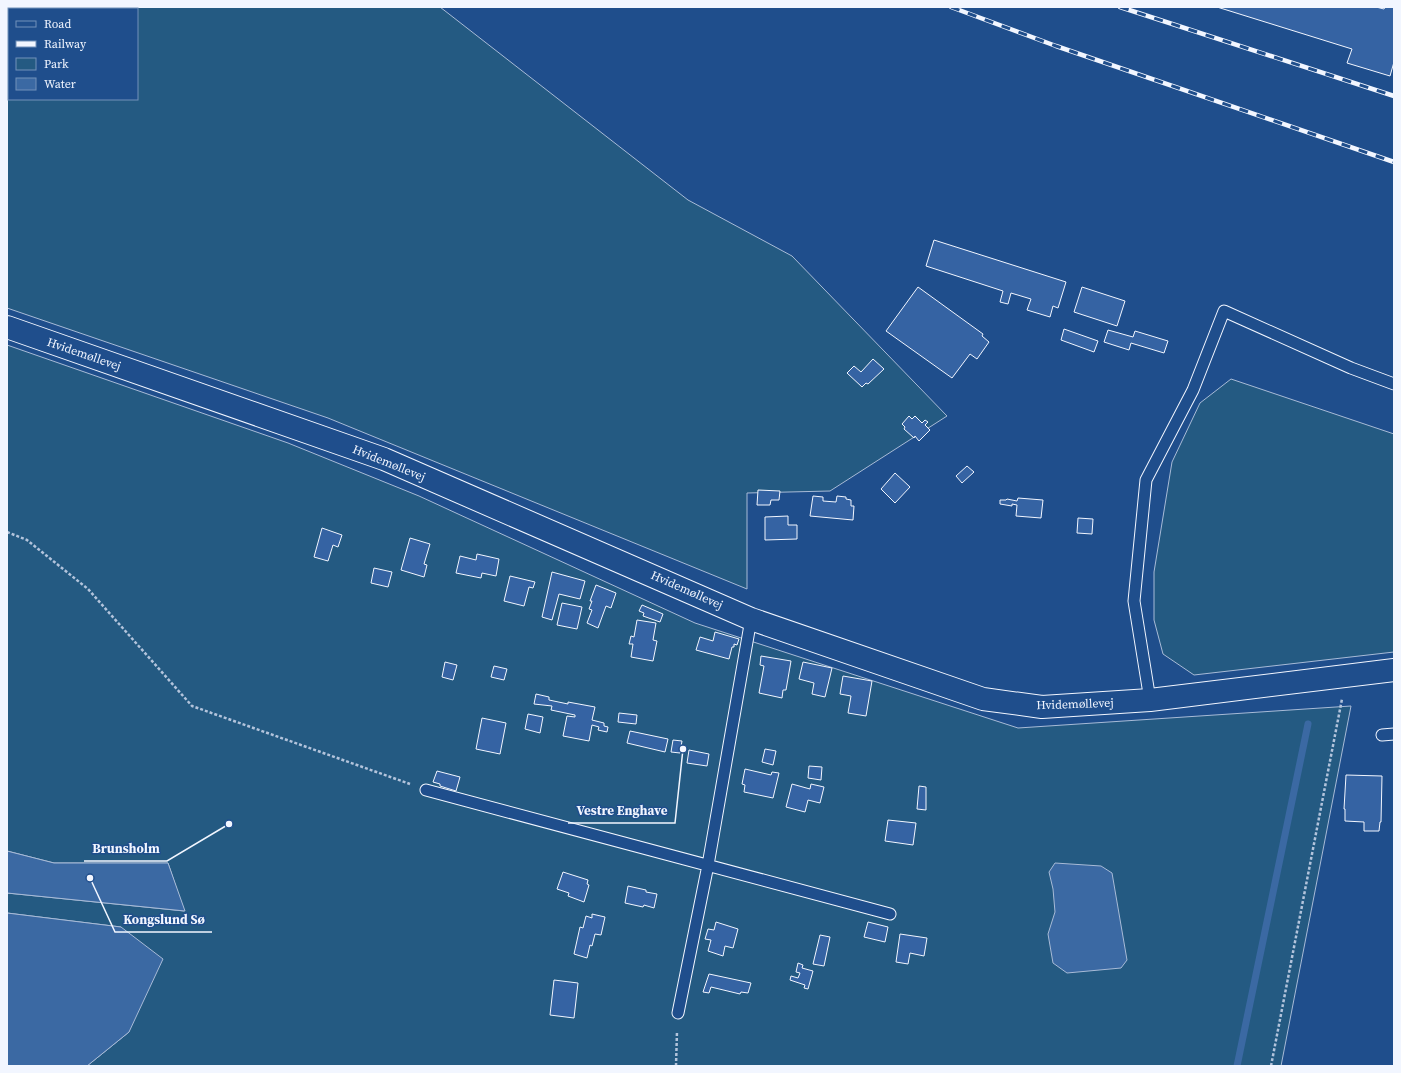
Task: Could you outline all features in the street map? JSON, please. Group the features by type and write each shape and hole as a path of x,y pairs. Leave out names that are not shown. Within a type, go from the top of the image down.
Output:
{"street":[{"name":"Hvidemøllevej","path":"7,327 384,459 751,618 983,699 1042,707 1150,700 1394,670"}],"lane":[{"path":"1150,700 1134,601 1146,480 1193,390 1224,311 1351,368 1394,384"},
{"path":"678,1013 708,865 751,618"},
{"path":"1382,735 1394,734"},
{"path":"426,790 890,914"}],"path":[{"path":"7,532 27,540 88,589 192,706 426,790"},
{"path":"1271,1066 1347,676"},
{"path":"676,1066 678,1013"}],"green space":[{"path":"7,7 440,7 688,200 792,256 947,416 830,491 747,493 747,589 328,418 7,308"},
{"path":"7,345 288,443 419,496 695,623 1018,728 1351,706 1281,1066 87,1066 129,1032 121,927 7,913 7,893 184,911 168,863 54,863 7,851"},
{"path":"1231,379 1394,434 1394,652 1194,675 1163,654 1154,620 1154,572 1172,462 1200,403"}],"water":[{"path":"7,851 54,863 168,863 185,911 7,893"},
{"path":"1055,863 1101,866 1112,873 1127,960 1121,968 1067,973 1053,963 1048,934 1055,912 1053,889 1049,872"},
{"path":"7,913 121,927 163,959 129,1032 87,1066 7,1066"}],"building":[{"path":"1217,7 1376,7 1384,9 1385,7 1394,7 1394,62 1390,76 1347,63 1352,49"},
{"path":"934,240 1066,282 1058,308 1053,306 1050,317 1027,310 1031,299 1011,293 1008,304 1000,302 1003,291 926,266"},
{"path":"918,287 983,334 982,336 989,342 977,359 970,354 952,378 886,331"},
{"path":"1082,287 1125,301 1117,326 1074,312"},
{"path":"1064,329 1098,341 1094,352 1061,340"},
{"path":"1108,330 1133,337 1135,331 1168,341 1164,353 1131,343 1129,350 1104,342"},
{"path":"873,359 884,369 868,384 866,383 862,387 847,373 854,366 861,372"},
{"path":"909,416 912,419 915,416 922,423 925,420 928,422 925,425 930,430 919,441 915,436 914,438 904,429 905,427 902,424"},
{"path":"967,466 974,472 962,483 956,476"},
{"path":"895,473 910,487 895,503 881,489"},
{"path":"758,490 780,491 779,500 771,500 770,505 757,505"},
{"path":"813,496 823,497 823,501 836,502 837,496 846,497 846,499 851,500 851,506 854,506 853,520 810,516"},
{"path":"1018,498 1043,500 1041,518 1016,516 1017,505 1012,504 1012,506 1000,504 1000,500 1007,499 1017,501"},
{"path":"788,516 788,525 797,525 797,539 765,540 765,517"},
{"path":"1078,518 1093,519 1092,534 1077,533"},
{"path":"322,528 342,535 338,547 333,545 328,561 314,557"},
{"path":"410,538 430,544 424,564 427,565 424,577 401,570"},
{"path":"477,554 499,559 496,576 482,573 481,578 456,573 460,556 476,560"},
{"path":"374,568 392,572 388,587 371,583"},
{"path":"552,572 585,581 580,599 559,594 552,620 542,617"},
{"path":"510,576 535,582 533,588 529,587 524,606 504,601"},
{"path":"596,585 616,593 611,608 606,606 598,628 587,623 592,610 589,609 592,601 590,601"},
{"path":"562,603 582,607 577,629 557,625"},
{"path":"642,605 663,614 660,622 643,616 644,613 639,611"},
{"path":"637,620 656,623 653,640 657,641 653,661 631,657 633,644 629,644 631,636 634,637"},
{"path":"715,632 739,639 737,645 734,644 734,647 732,647 729,659 696,650 700,637 713,641"},
{"path":"761,656 791,661 786,690 783,690 782,698 759,693 764,666 760,665"},
{"path":"445,662 457,665 453,680 442,677"},
{"path":"803,662 832,668 825,697 812,694 814,683 799,679"},
{"path":"494,666 507,669 504,680 491,677"},
{"path":"843,676 872,681 866,716 848,713 851,696 840,694"},
{"path":"536,694 549,697 549,700 595,707 592,720 604,723 604,726 608,727 607,732 598,730 599,727 592,725 589,741 563,736 567,716 575,717 575,715 551,710 552,706 534,704"},
{"path":"619,713 637,715 636,724 618,722"},
{"path":"528,714 543,717 540,733 525,729"},
{"path":"482,718 506,723 500,754 476,749"},
{"path":"630,731 668,739 665,752 627,743"},
{"path":"673,740 682,741 680,753 671,752"},
{"path":"765,749 776,751 773,765 762,762"},
{"path":"689,750 709,754 707,766 687,763"},
{"path":"809,766 822,767 821,780 808,778"},
{"path":"745,769 771,775 772,772 779,773 773,798 744,792 745,785 742,784"},
{"path":"437,771 460,777 456,791 433,782"},
{"path":"1346,775 1382,776 1381,822 1379,831 1364,831 1364,822 1345,821 1344,809"},
{"path":"792,784 810,789 811,784 824,787 820,803 808,800 805,812 786,807"},
{"path":"919,786 926,787 926,810 917,809"},
{"path":"888,820 916,823 913,845 885,841"},
{"path":"563,872 588,880 587,884 589,885 584,902 568,896 569,893 557,889"},
{"path":"628,886 657,894 654,908 644,905 643,907 625,903"},
{"path":"592,914 605,917 601,935 595,934 592,946 590,945 587,958 574,954 580,927 583,928 586,916 592,918"},
{"path":"716,922 738,929 733,948 725,946 723,956 708,951 711,940 705,939 708,929 714,930"},
{"path":"868,922 888,927 885,942 864,937"},
{"path":"900,934 927,938 924,956 910,953 908,964 896,962"},
{"path":"820,935 830,937 824,966 813,964"},
{"path":"798,963 803,965 802,968 813,971 808,989 804,988 805,985 790,980 791,976 798,978 800,973 796,972"},
{"path":"709,974 751,983 748,993 741,992 740,994 711,987 709,993 703,992"},
{"path":"554,980 578,983 574,1018 550,1015"}],"waterway":[{"path":"1237,1066 1308,724"}],"railway":[{"path":"951,7 1056,46 1394,162"},
{"path":"1120,7 1394,96"}],"place":[{"name":"Vestre Enghave","path":"683,749"},
{"name":"Brunsholm","path":"229,824"},
{"name":"Kongslund Sø","path":"90,878"}]}
